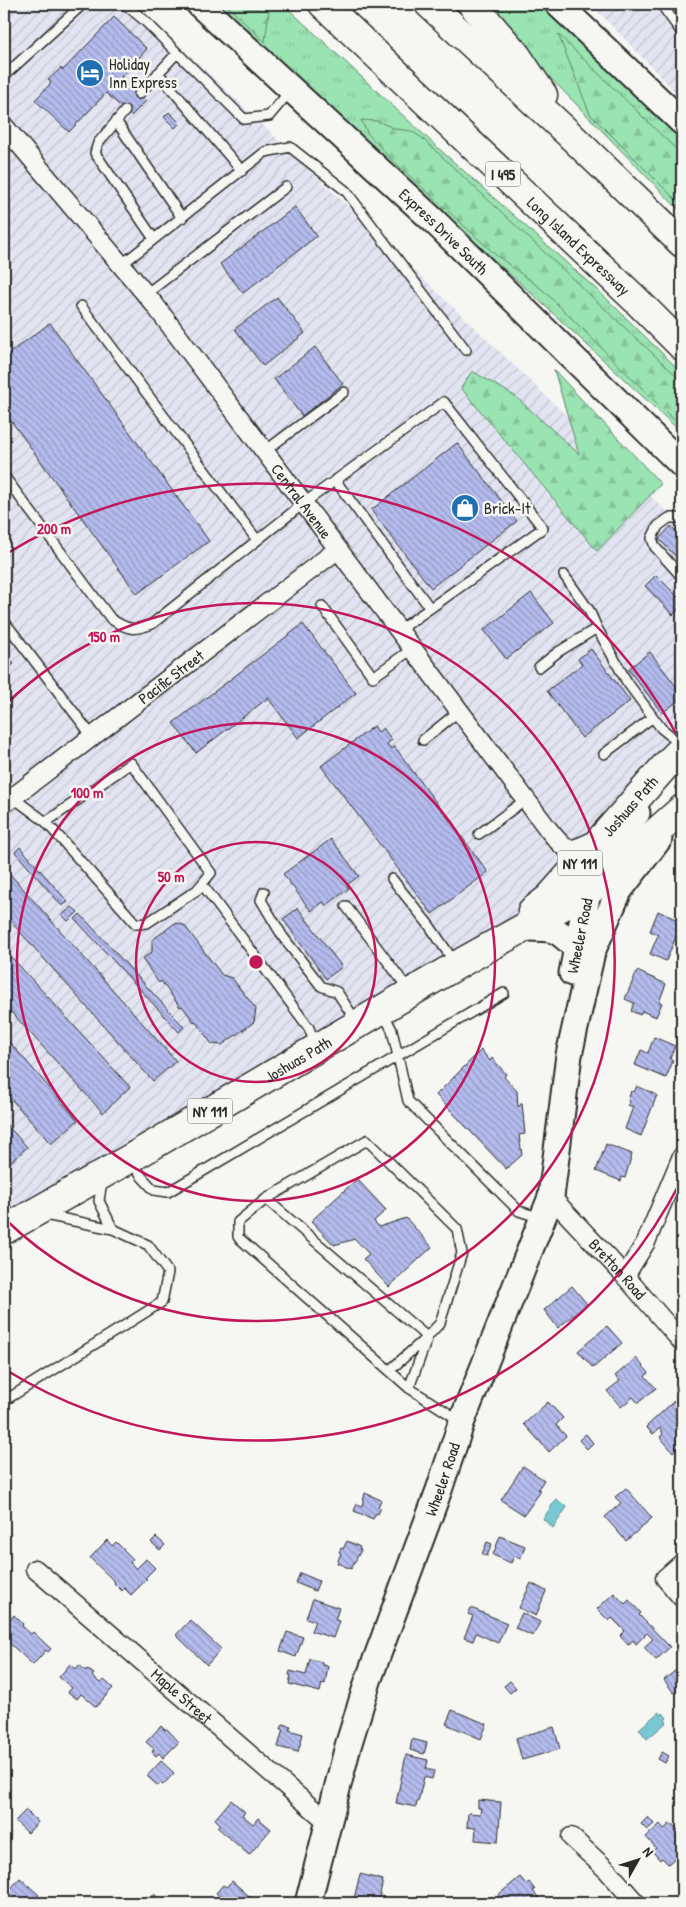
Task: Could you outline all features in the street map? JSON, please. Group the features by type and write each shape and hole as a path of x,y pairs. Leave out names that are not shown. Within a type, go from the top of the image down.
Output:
{"main road":[{"name":"Express Drive South","path":"199,4 434,221 682,465"},
{"name":"Long Island Expressway","path":"322,4 634,298 682,346"},
{"path":"429,4 569,134 682,243"},
{"path":"472,4 517,56 569,134"},
{"path":"558,4 682,122"},
{"name":"Joshuas Path","path":"460,963 548,898 682,748"},
{"name":"Wheeler Road","path":"569,1055 570,986 588,892 626,827 682,759"},
{"name":"Joshuas Path","path":"4,1230 131,1158 460,963 588,892 682,809"},
{"name":"Wheeler Road","path":"308,1903 368,1681 462,1422 546,1208 569,1055 592,952 619,891 682,809"},
{"path":"524,928 556,930 577,949"}],"street":[{"name":"Central Avenue","path":"4,126 146,294 265,450 458,712 563,847 575,850 604,836"},
{"name":"Pacific Street","path":"6,798 92,736 337,550"},
{"path":"625,1276 646,1242 682,1156"},
{"name":"Bretton Road","path":"546,1208 625,1276 682,1342"},
{"path":"682,1564 665,1578 682,1598"},
{"name":"Maple Street","path":"35,1569 329,1823"},
{"path":"571,1837 607,1870 636,1903"}],"lane":[{"path":"4,76 83,4"},
{"path":"125,4 244,119 269,116 291,90"},
{"path":"661,4 682,33"},
{"path":"139,94 177,53"},
{"path":"158,73 242,171"},
{"path":"125,110 98,143 95,153 154,239"},
{"path":"116,121 182,218"},
{"path":"121,265 265,152 290,147 346,191 466,350"},
{"path":"146,294 286,186"},
{"path":"81,306 257,540"},
{"path":"265,450 344,392"},
{"path":"4,476 112,619 125,628 139,629 152,624 304,503 444,402 543,528 398,630"},
{"path":"336,480 430,608"},
{"path":"682,518 669,518 658,526 652,538 655,547 682,577"},
{"path":"564,575 589,610 626,682 661,728 682,748"},
{"path":"322,606 372,677 412,649"},
{"path":"4,621 92,736"},
{"path":"539,667 558,652 597,628"},
{"path":"423,740 458,712"},
{"path":"604,754 653,717"},
{"path":"6,798 46,822 136,924 147,923 197,890 211,874 132,764 46,822"},
{"path":"479,834 525,800"},
{"path":"392,879 460,963"},
{"path":"202,884 309,1028 317,1048"},
{"path":"264,892 260,900 283,937 321,986 337,992 358,1024"},
{"path":"346,906 410,992"},
{"path":"131,1158 142,1177 154,1190 168,1192 504,993"},
{"path":"382,1010 392,1030 408,1101 519,1211 546,1208"},
{"path":"390,1370 440,1323 462,1253 457,1229 367,1140 266,1199 238,1222 238,1238 409,1388 462,1422"},
{"path":"103,1174 99,1201 113,1229"},
{"path":"266,1199 427,1337"},
{"path":"4,1401 162,1302 168,1272 148,1245 113,1229 34,1213"},
{"path":"409,1388 427,1337"}],"shaded area":[{"path":"4,4 136,4 682,526 682,739 547,895 461,957 4,1228"},
{"path":"591,4 682,4 682,99"}],"green space":[{"path":"220,4 283,4 437,147 606,298 682,373 682,433 530,292 415,191"},
{"path":"225,4 263,4 269,12 265,42"},
{"path":"485,4 539,4 682,138 682,213 538,65"},
{"path":"558,34 682,155 682,206 590,114"},
{"path":"361,120 377,121 396,129 411,131 421,137 682,381 682,428 543,290 496,255 390,158 368,134"},
{"path":"554,370 661,484 597,551 461,388 472,371 515,396 579,454"}],"water":[{"path":"556,1499 567,1507 553,1528 543,1519"},
{"path":"659,1712 661,1715 663,1713 667,1718 665,1720 667,1722 647,1739 639,1729"}],"building":[{"name":"Holiday Inn Express","path":"114,17 147,49 121,77 146,101 131,116 106,93 69,132 35,100 51,83 48,80 61,68 63,70"},
{"path":"169,112 180,123 175,128 164,117"},
{"path":"295,207 317,236 243,293 220,264"},
{"path":"277,297 305,333 263,366 235,329"},
{"path":"50,323 209,541 137,594 4,411 4,357"},
{"path":"315,347 343,384 302,416 274,379"},
{"path":"457,443 517,521 431,588 371,510"},
{"path":"671,526 682,537 682,563 659,539"},
{"path":"656,575 682,601 682,605 673,615 645,586"},
{"path":"531,593 554,623 506,659 484,630"},
{"path":"303,624 356,693 298,738 268,698 196,753 173,723"},
{"path":"591,649 630,701 582,738 547,691 582,664 578,659"},
{"path":"650,652 682,694 682,698 662,713 628,669"},
{"path":"4,653 14,664 4,673"},
{"path":"374,726 378,732 383,728 392,740 387,744 391,749 394,746 488,872 432,914 321,766"},
{"path":"331,839 359,876 347,885 349,888 326,906 323,902 311,911 283,874"},
{"path":"20,847 68,902 62,906 15,852"},
{"path":"9,873 176,1061 153,1081 4,914 4,878"},
{"path":"72,907 78,912 68,921 62,915"},
{"path":"298,908 342,967 326,979 283,919"},
{"path":"658,911 682,922 666,961 650,954 658,935 650,931"},
{"path":"80,914 184,1027 179,1032 75,919"},
{"path":"175,923 184,925 222,975 232,978 256,1009 254,1022 222,1045 212,1044 195,1021 182,1006 180,1007 161,981 159,983 142,959 152,952 152,940"},
{"path":"4,949 130,1087 103,1113 4,1004"},
{"path":"637,971 666,984 659,1002 662,1003 656,1017 642,1011 640,1015 631,1011 634,1003 625,999"},
{"path":"4,1036 78,1120 51,1144 4,1091"},
{"path":"654,1037 675,1046 670,1059 673,1061 666,1078 635,1065 641,1050 648,1053"},
{"path":"481,1050 490,1061 492,1058 506,1074 504,1077 517,1091 518,1107 522,1103 525,1134 519,1135 522,1155 506,1169 436,1095"},
{"path":"637,1086 657,1095 641,1136 625,1129 633,1107 628,1105 630,1101 628,1100 631,1091 634,1092"},
{"path":"4,1122 27,1147 4,1168"},
{"path":"606,1144 632,1154 625,1178 622,1177 621,1181 596,1171"},
{"path":"357,1179 386,1210 374,1221 379,1227 406,1218 432,1247 389,1287 363,1259 369,1254 355,1239 334,1245 311,1221"},
{"path":"572,1286 587,1304 558,1328 544,1310"},
{"path":"607,1326 622,1343 593,1368 578,1351"},
{"path":"636,1358 649,1373 645,1376 656,1388 638,1403 633,1397 621,1407 607,1391 620,1381 615,1376"},
{"path":"674,1401 682,1410 682,1441 673,1452 660,1437 663,1434 660,1428 653,1434 646,1427"},
{"path":"548,1402 563,1418 556,1425 566,1436 549,1452 524,1424"},
{"path":"586,1434 593,1443 587,1449 579,1440"},
{"path":"523,1466 544,1480 538,1489 541,1491 524,1515 501,1500"},
{"path":"626,1488 652,1518 626,1541 605,1517 621,1503 615,1497"},
{"path":"365,1493 381,1500 378,1507 381,1508 373,1519 354,1511 357,1504 362,1506"},
{"path":"500,1536 525,1546 521,1558 514,1556 511,1563 493,1555"},
{"path":"156,1537 165,1545 160,1550 151,1542"},
{"path":"107,1540 112,1546 116,1542 133,1559 130,1562 136,1569 146,1559 155,1568 131,1595 124,1588 122,1591 90,1558"},
{"path":"347,1541 360,1547 359,1549 361,1550 351,1569 337,1563 341,1553 339,1552"},
{"path":"487,1542 492,1544 487,1556 482,1554"},
{"path":"300,1573 319,1581 315,1591 296,1583"},
{"path":"531,1583 546,1591 536,1616 519,1608"},
{"path":"614,1593 625,1604 629,1600 641,1613 639,1615 670,1647 656,1660 644,1647 653,1639 647,1633 636,1644 633,1640 628,1645 620,1636 625,1631 612,1618 609,1621 597,1609"},
{"path":"313,1599 339,1608 335,1620 339,1621 333,1638 311,1631 315,1621 306,1618"},
{"path":"471,1608 507,1623 498,1643 476,1633 473,1641 464,1638 473,1616 468,1614"},
{"path":"522,1613 540,1622 533,1636 515,1628"},
{"path":"14,1615 23,1624 22,1626 31,1634 33,1632 51,1649 48,1652 46,1650 33,1665 4,1638 4,1626"},
{"path":"190,1620 221,1649 207,1665 176,1635"},
{"path":"287,1632 303,1637 296,1657 280,1651"},
{"path":"310,1659 322,1662 322,1665 328,1666 325,1684 322,1683 320,1692 289,1684 290,1671 306,1675"},
{"path":"70,1664 76,1669 79,1665 86,1671 87,1669 94,1674 92,1676 100,1683 104,1680 113,1688 96,1707 81,1694 77,1699 68,1692 72,1688 59,1677"},
{"path":"682,1665 682,1696 677,1690 674,1693 664,1680"},
{"path":"510,1681 516,1688 510,1693 504,1686"},
{"path":"452,1710 487,1724 481,1739 446,1724"},
{"path":"283,1724 291,1726 289,1730 303,1734 298,1752 278,1747"},
{"path":"161,1726 165,1730 167,1729 179,1742 163,1758 159,1753 156,1756 152,1752 154,1749 146,1742"},
{"path":"554,1727 560,1749 522,1760 516,1738"},
{"path":"412,1739 427,1743 424,1754 410,1750"},
{"path":"662,1752 669,1756 665,1763 658,1759"},
{"path":"406,1755 428,1760 426,1769 434,1771 432,1779 424,1777 416,1807 396,1803"},
{"path":"161,1761 174,1773 163,1785 160,1783 158,1786 147,1776"},
{"path":"231,1800 245,1812 242,1815 253,1824 258,1818 271,1829 249,1855 217,1827 220,1824 215,1819"},
{"path":"478,1800 501,1802 498,1842 475,1840 476,1828 467,1827 468,1813 480,1814 481,1808 478,1808"},
{"path":"26,1810 38,1822 28,1833 15,1821"},
{"path":"648,1817 654,1824 647,1830 641,1824"},
{"path":"671,1823 682,1834 682,1852 668,1864 662,1858 660,1860 652,1851 656,1848 646,1837 660,1824 664,1829"},
{"path":"360,1874 383,1880 378,1903 353,1903"},
{"path":"520,1877 526,1884 529,1882 535,1890 533,1891 543,1903 504,1903 498,1895"},
{"path":"20,1878 39,1895 31,1903 4,1903 4,1896"},
{"path":"232,1881 257,1903 225,1903 216,1893 223,1885 226,1887"},
{"path":"154,1894 164,1903 147,1903"}],"place":[{"name":"Holiday Inn Express","path":"90,73"},
{"name":"Brick-It","path":"465,508"}]}
